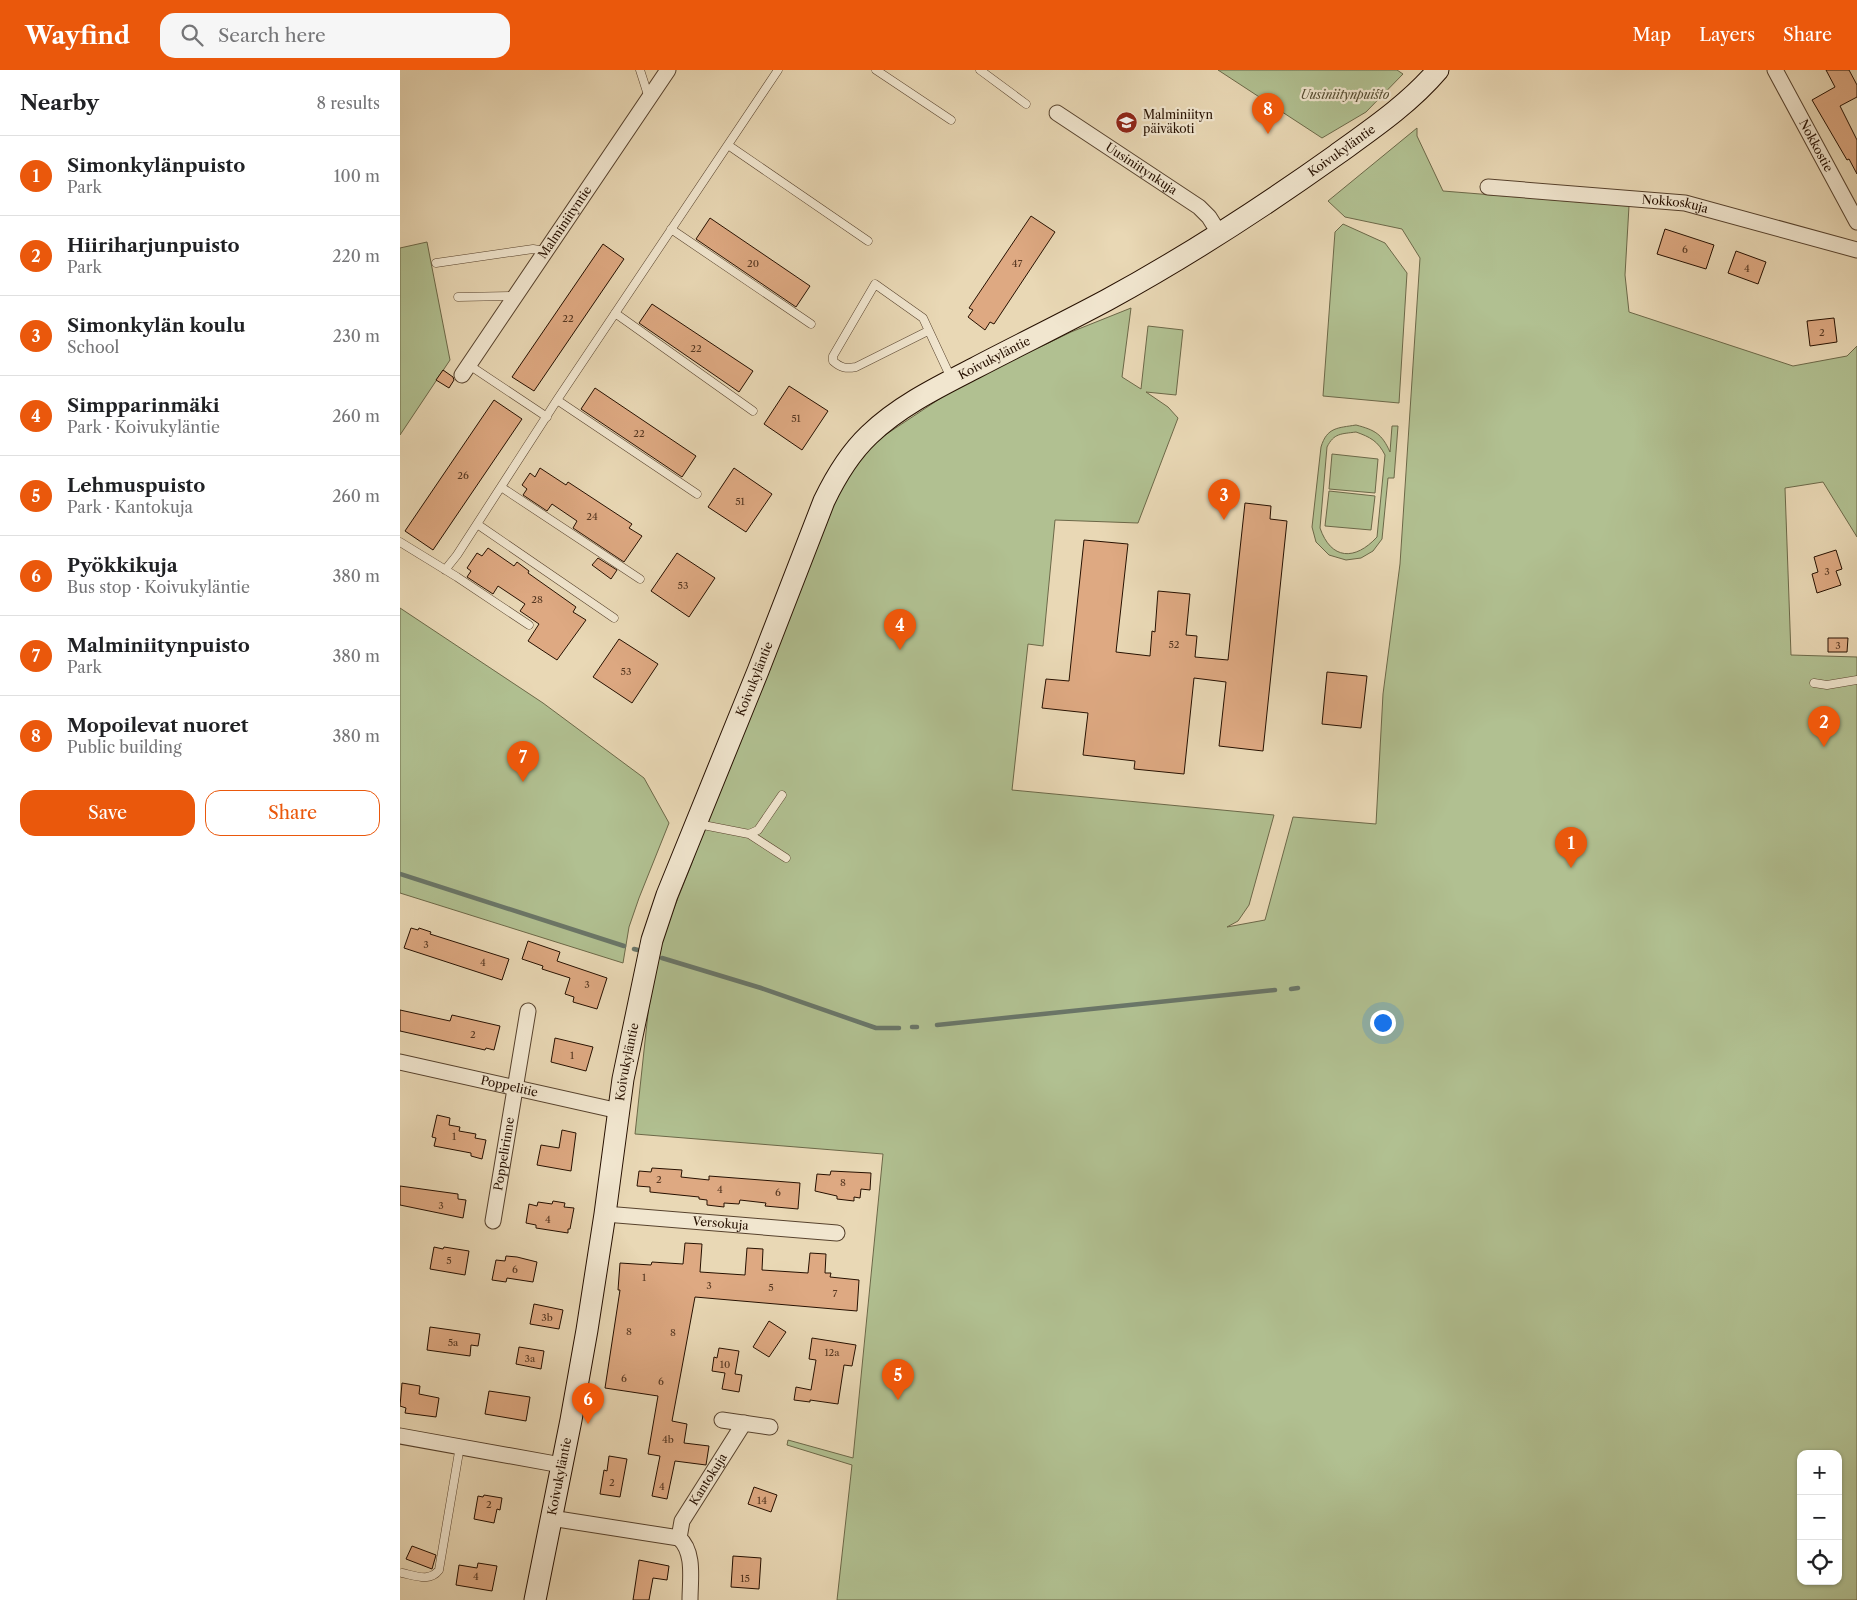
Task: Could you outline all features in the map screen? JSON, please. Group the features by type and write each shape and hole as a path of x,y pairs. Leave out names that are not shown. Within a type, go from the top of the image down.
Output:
{"main road":[{"name":"Koivukyläntie","path":"535,1600 584,1348 605,1214 623,1079 652,940 667,895 834,480 859,446 885,421 903,408 952,380 1108,300 1180,258 1315,170 1393,114 1438,70"}],"street":[{"name":"Malminiityntie","path":"465,370 668,70"},
{"name":"Nokkostie","path":"1775,70 1857,222"},
{"name":"Uusiniitynkuja","path":"1057,113 1199,207 1209,217 1219,233"},
{"name":"Nokkoskuja","path":"1488,187 1685,203 1857,250"},
{"name":"Poppelirinne","path":"493,1221 528,1011"},
{"name":"Poppelitie","path":"400,1062 619,1111"},
{"name":"Versokuja","path":"605,1214 837,1233"},
{"path":"722,1420 770,1427"},
{"name":"Kantokuja","path":"679,1538 682,1521 744,1423"},
{"path":"400,1436 561,1464"},
{"path":"551,1518 679,1538 685,1543 689,1554 690,1600"}],"lane":[{"path":"640,70 649,98"},
{"path":"445,570 778,70"},
{"path":"876,70 951,120"},
{"path":"980,70 1026,104"},
{"path":"728,145 868,241"},
{"path":"671,229 811,324"},
{"path":"436,263 533,249 546,250"},
{"path":"928,331 856,367 847,369 833,362 833,356 875,284 923,318 952,380"},
{"path":"458,297 515,296"},
{"path":"615,313 753,410"},
{"path":"465,370 547,417"},
{"path":"557,400 697,494"},
{"path":"501,487 640,578"},
{"path":"477,524 614,618"},
{"path":"400,542 529,625"},
{"path":"1814,683 1827,685 1857,680"},
{"path":"749,834 758,830 782,795"},
{"path":"696,824 749,834 786,858"},
{"path":"402,1573 426,1578 431,1577 439,1570 460,1446"}],"green space":[{"name":"Uusiniitynpuisto","path":"1218,70 1397,70 1403,74 1366,112 1322,138"},
{"path":"1417,128 1417,136 1443,191 1629,206 1625,275 1629,312 1793,366 1847,356 1857,346 1857,537 1823,482 1785,488 1791,655 1857,657 1857,1600 837,1600 852,1465 787,1445 788,1440 853,1458 883,1154 635,1134 654,958 692,863 713,803 842,484 876,441 956,388 1071,332 1131,308 1122,377 1141,389 1148,326 1183,330 1176,395 1146,392 1168,407 1178,418 1138,523 1055,520 1043,646 1028,644 1012,790 1274,815 1249,905 1238,921 1227,927 1265,920 1293,817 1376,824 1383,694 1400,564 1420,258 1402,229 1345,217 1328,201"},
{"path":"1343,224 1385,243 1407,273 1399,403 1323,396 1335,232"},
{"path":"427,242 450,360 400,435 400,248"},
{"path":"1356,425 1368,429 1381,437 1390,452 1392,426 1398,426 1394,478 1388,478 1382,539 1373,551 1361,558 1346,560 1329,555 1316,542 1312,527 1323,440 1334,430","holes":["1356,432 1376,443 1385,455 1377,537 1360,550 1344,554 1330,546 1320,528 1327,447 1335,437"]},
{"path":"1332,454 1378,459 1375,493 1329,489"},
{"path":"1329,491 1375,496 1371,530 1325,526"},
{"path":"400,608 543,703 644,778 669,823 629,927 623,963 400,893"}],"building":[{"path":"1826,70 1849,70 1857,85 1857,97 1840,106 1857,140 1857,174 1812,100 1835,87"},
{"path":"1031,216 1055,232 994,324 990,322 985,330 968,317 973,310 969,308"},
{"path":"710,218 810,286 796,307 696,239"},
{"path":"1665,229 1714,245 1706,269 1657,254"},
{"path":"603,244 624,259 534,391 512,377"},
{"path":"1736,251 1766,262 1758,284 1728,273"},
{"path":"652,304 753,371 739,392 639,323"},
{"path":"1834,318 1837,342 1810,346 1807,321"},
{"path":"443,370 453,377 454,380 449,388 436,380"},
{"path":"789,386 828,411 802,450 764,424"},
{"path":"595,388 696,456 682,477 581,409"},
{"path":"494,400 522,419 433,550 405,531"},
{"path":"540,468 566,485 568,482 632,524 629,528 642,536 624,562 573,528 577,521 552,504 547,511 523,495 527,489 522,485 530,473 535,477"},
{"path":"734,468 772,494 746,532 708,507"},
{"path":"1245,503 1271,506 1270,519 1287,521 1263,751 1219,746 1226,682 1194,678 1184,774 1134,769 1135,761 1083,755 1088,713 1042,708 1046,679 1069,681 1084,540 1128,544 1116,652 1150,656 1152,631 1155,632 1158,591 1190,594 1186,635 1197,636 1195,657 1228,660"},
{"path":"488,548 514,566 517,562 529,571 528,573 576,607 573,612 586,620 557,660 528,641 539,624 520,611 525,604 498,586 493,594 467,577 471,571 467,568 477,553 482,556"},
{"path":"1836,550 1842,569 1836,571 1841,585 1817,593 1812,574 1818,572 1814,557"},
{"path":"677,553 715,578 689,617 651,591"},
{"path":"598,558 617,570 611,579 592,565"},
{"path":"1828,638 1848,638 1847,652 1828,652"},
{"path":"619,639 658,664 632,703 593,677"},
{"path":"1327,672 1367,676 1361,728 1322,724"},
{"path":"411,928 418,930 419,928 431,932 430,934 509,959 502,980 404,948"},
{"path":"528,941 560,952 557,961 607,978 597,1009 573,1002 574,997 565,994 570,978 542,969 543,966 522,959"},
{"path":"400,1010 450,1021 452,1015 500,1026 494,1050 486,1048 485,1050 400,1031"},
{"path":"555,1038 593,1047 586,1071 551,1062"},
{"path":"437,1115 450,1118 449,1125 460,1127 459,1131 476,1134 475,1138 486,1140 482,1159 471,1156 471,1153 434,1146 436,1138 432,1137"},
{"path":"562,1130 576,1133 571,1171 537,1165 541,1145 559,1148"},
{"path":"652,1168 682,1170 681,1177 709,1180 709,1176 800,1183 798,1209 765,1206 766,1203 740,1200 739,1204 724,1203 724,1207 707,1205 707,1200 699,1199 699,1197 650,1192 650,1187 637,1186 639,1171 651,1172"},
{"path":"831,1171 871,1173 870,1190 861,1189 860,1198 854,1197 854,1201 837,1199 837,1196 815,1191 817,1174 830,1175"},
{"path":"400,1186 458,1194 458,1199 466,1200 463,1218 400,1205"},
{"path":"553,1201 565,1203 564,1207 574,1208 568,1233 536,1228 536,1225 526,1223 529,1204 537,1206 538,1202 552,1204"},
{"path":"685,1243 702,1244 700,1272 745,1275 747,1248 763,1249 762,1270 808,1273 810,1253 826,1254 825,1273 831,1273 830,1277 859,1280 857,1311 695,1297 672,1421 687,1424 684,1443 709,1446 706,1465 675,1461 667,1499 652,1496 660,1456 648,1454 658,1396 605,1388 620,1290 618,1290 620,1263 651,1265 652,1262 683,1264"},
{"path":"434,1247 469,1251 465,1275 430,1269"},
{"path":"506,1256 537,1262 533,1282 507,1278 506,1282 492,1280 496,1260 505,1261"},
{"path":"534,1304 563,1310 559,1329 530,1324"},
{"path":"769,1321 786,1332 769,1357 753,1347"},
{"path":"430,1327 480,1334 478,1346 471,1345 470,1356 427,1350"},
{"path":"812,1338 856,1345 852,1366 844,1365 838,1404 794,1400 796,1387 811,1390 816,1360 809,1359"},
{"path":"519,1347 544,1351 541,1369 516,1364"},
{"path":"719,1348 739,1351 735,1374 742,1375 739,1392 722,1389 725,1373 712,1371 714,1357 717,1358"},
{"path":"402,1383 420,1386 419,1394 439,1398 436,1417 405,1413 406,1408 400,1406"},
{"path":"489,1391 530,1397 526,1421 485,1414"},
{"path":"609,1456 627,1459 620,1497 600,1494 604,1470 607,1471"},
{"path":"754,1487 777,1495 771,1512 748,1504"},
{"path":"484,1495 502,1498 500,1510 497,1509 494,1523 474,1519 478,1496 483,1497"},
{"path":"412,1546 436,1555 432,1569 406,1559"},
{"path":"733,1556 761,1558 759,1589 731,1587"},
{"path":"639,1560 669,1566 667,1580 653,1578 649,1600 633,1600"},
{"path":"478,1563 497,1566 492,1591 456,1585 459,1565 477,1568"}],"waterway":[{"path":"400,874 624,946"},
{"path":"634,949 638,950"},
{"path":"662,958 761,988 876,1028 899,1028"},
{"path":"1291,989 1298,988"},
{"path":"937,1025 1275,990"},
{"path":"912,1027 917,1027"}],"place":[{"name":"Malminiityn päiväkoti","path":"1127,122"},
{"name":"Mopoilevat nuoret","path":"1268,134"},
{"name":"Simonkylän koulu","path":"1224,520"},
{"name":"Simpparinmäki","path":"900,650"},
{"name":"Hiiriharjunpuisto","path":"1824,747"},
{"name":"Malminiitynpuisto","path":"523,782"},
{"name":"Simonkylänpuisto","path":"1571,868"},
{"name":"Lehmuspuisto","path":"898,1400"},
{"name":"Pyökkikuja","path":"588,1424"}]}
